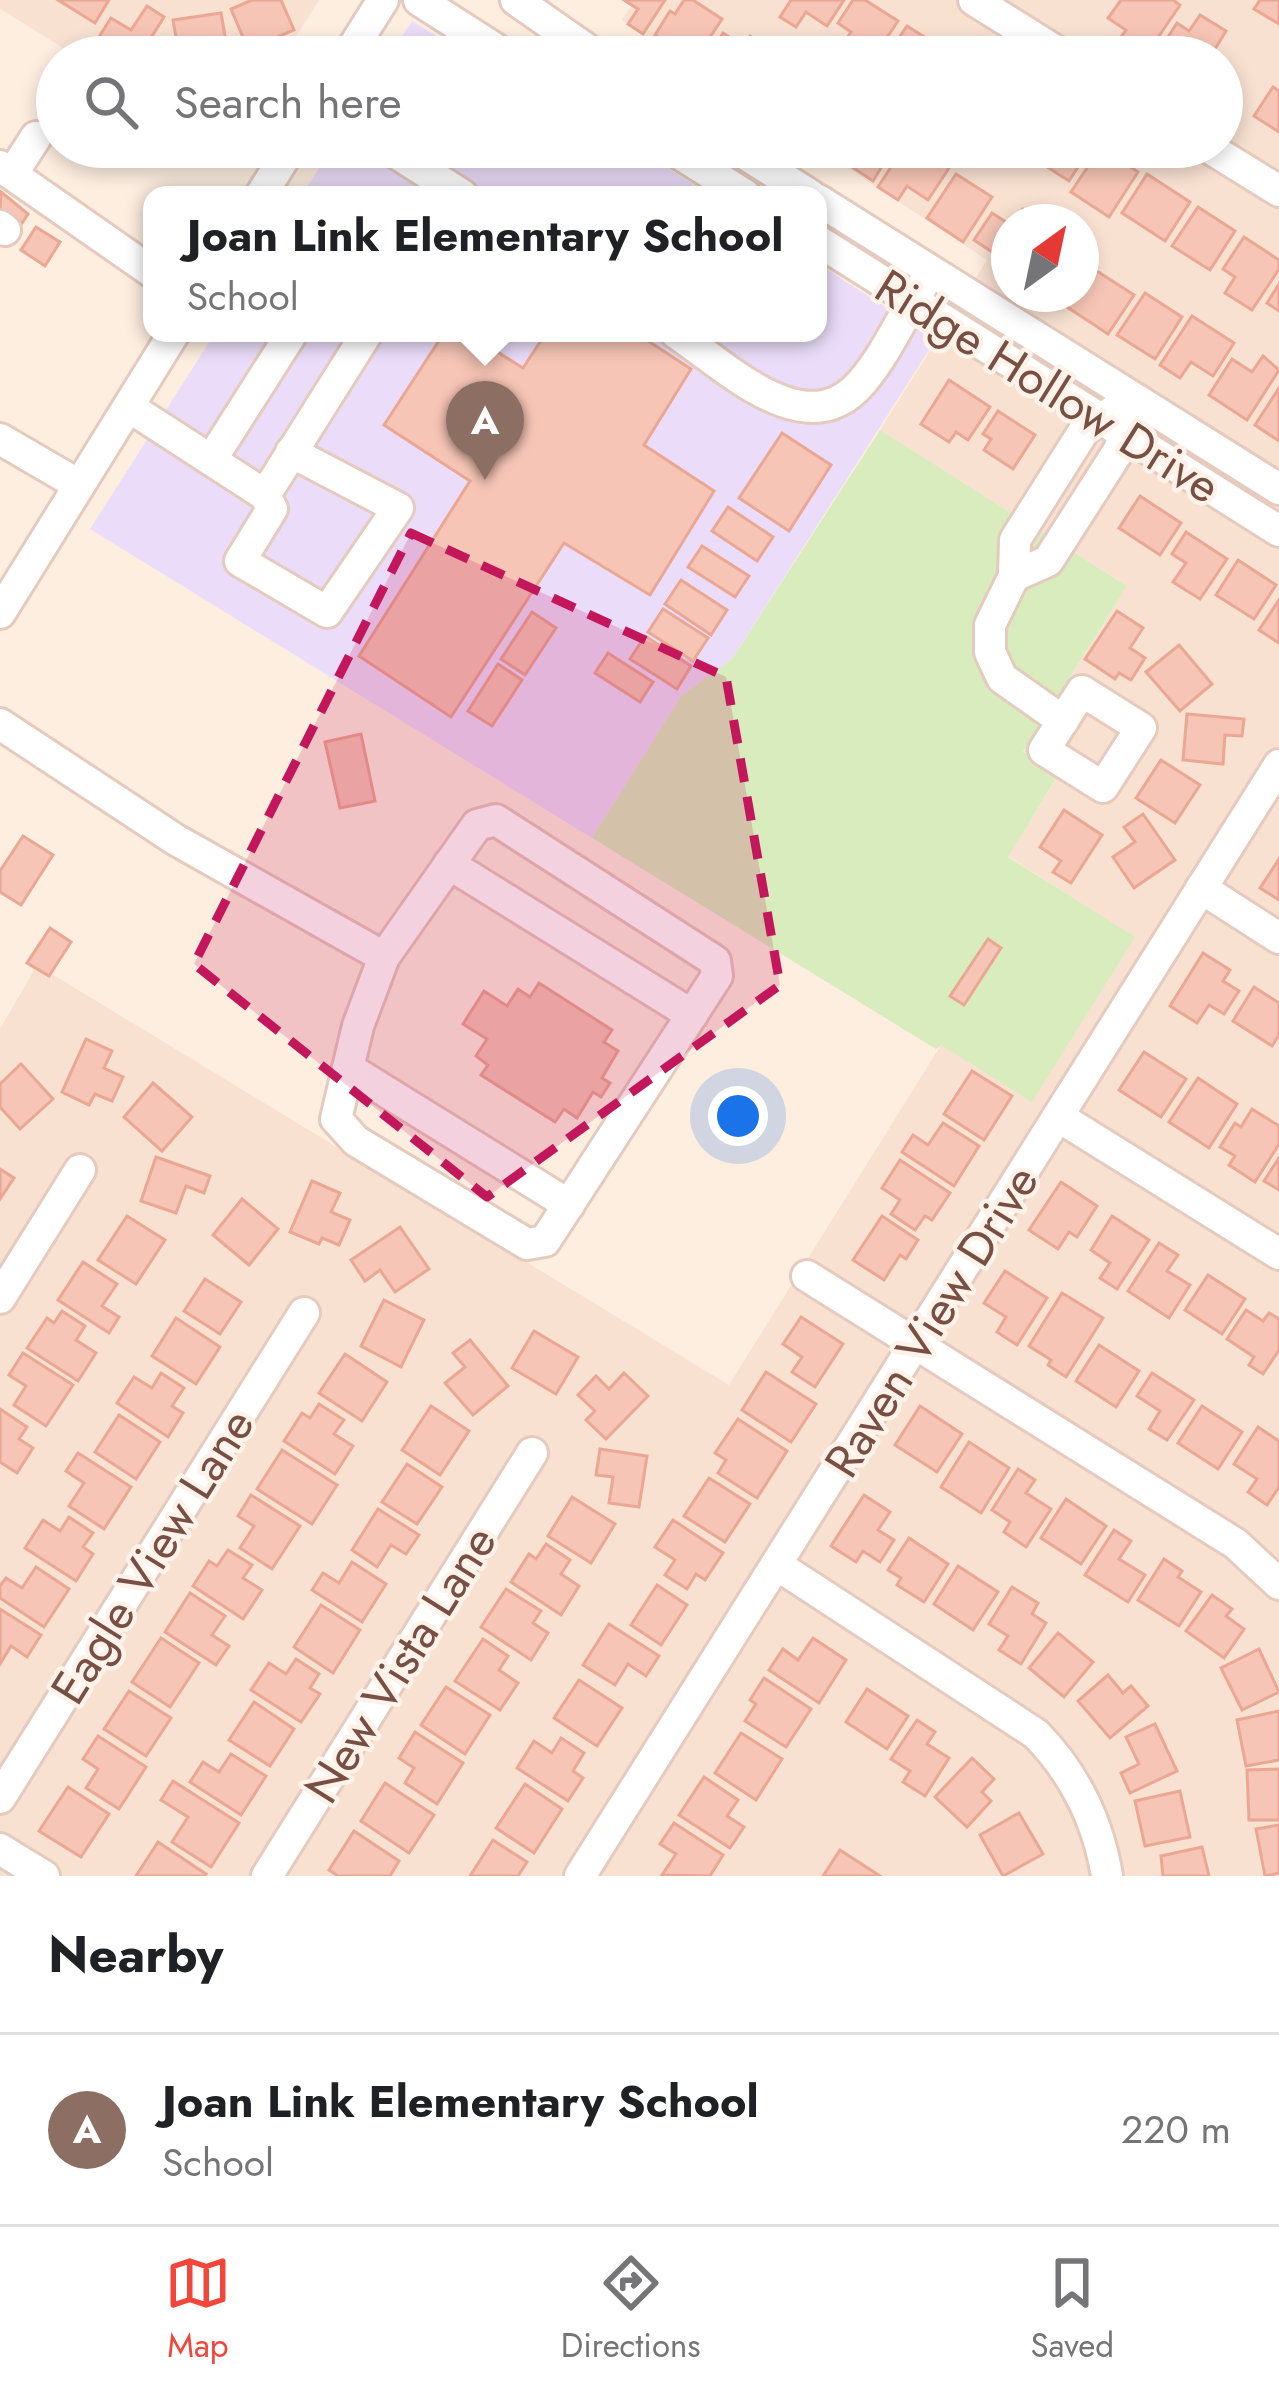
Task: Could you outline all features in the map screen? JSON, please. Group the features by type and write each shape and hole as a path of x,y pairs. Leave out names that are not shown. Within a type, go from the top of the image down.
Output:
{"street":[{"path":"360,36 383,0"},
{"path":"418,0 475,36"},
{"path":"516,0 568,36"},
{"path":"974,0 1031,36"},
{"path":"35,137 5,174 143,266"},
{"path":"419,168 447,186"},
{"path":"702,168 731,186"},
{"path":"767,168 796,186"},
{"path":"1242,168 1279,191"},
{"name":"Ridge Hollow Drive","path":"827,206 1279,490"},
{"name":"Ridge Hollow Drive","path":"827,247 1279,531"},
{"path":"690,342 772,397 806,410 835,406 862,382 931,272"},
{"path":"0,613 169,342"},
{"path":"211,460 286,342"},
{"path":"265,495 362,342"},
{"path":"1063,721 1002,678 990,652 990,625 1014,576 1016,540 1085,429 1112,426 1137,399"},
{"path":"129,407 265,495 272,509 240,561 327,612 398,508 291,452"},
{"path":"0,439 80,485"},
{"path":"0,724 176,840 384,957"},
{"name":"Raven View Drive","path":"580,1876 1279,764"},
{"path":"496,820 715,961 717,976 545,1241 527,1244 356,1141 336,1119 358,1026 384,957 477,825 496,820"},
{"path":"449,864 692,1016"},
{"path":"1201,888 1279,938"},
{"path":"348,1068 568,1205"},
{"path":"1059,1117 1279,1254"},
{"path":"0,1298 80,1170"},
{"path":"807,1276 1236,1544 1279,1585"},
{"name":"Eagle View Lane","path":"0,1798 304,1313"},
{"name":"New Vista Lane","path":"267,1876 532,1453"},
{"path":"777,1565 1036,1734 1064,1767 1089,1809 1107,1876"},
{"path":"0,1849 44,1876"}],"highlighted area":[{"path":"411,533 726,677 780,985 487,1197 194,964"}],"shaded area":[{"path":"0,0 319,0 296,36 44,36 0,9"},
{"path":"635,0 1279,0 1279,1876 0,1876 0,1029 37,965 729,1385 941,1045 1135,938 1008,856 1058,776 1023,753 1127,586 880,430 987,260 848,168 1243,168 1243,36 646,36 622,20"},
{"path":"412,21 437,36 402,36"},
{"path":"319,168 667,168 696,186 308,186"},
{"path":"827,270 936,339 732,659 681,696 592,838 90,529 209,342 827,342"}],"green space":[{"path":"880,430 1127,586 1023,752 1058,775 1008,857 1135,937 1032,1102 941,1045 936,1049 592,838 681,696 732,659"}],"building":[{"path":"58,0 109,0 95,23"},
{"path":"252,0 281,0 294,30 279,36 242,36 231,9"},
{"path":"624,0 665,0 643,34 628,24 638,9"},
{"path":"684,0 693,0 722,19 711,36 655,35 670,11 675,14"},
{"path":"791,0 844,0 827,26 806,12 796,27 780,17"},
{"path":"853,0 865,0 898,21 888,36 848,36 851,32 838,23"},
{"path":"1121,0 1173,0 1180,5 1159,36 1122,36 1126,30 1108,18"},
{"path":"1260,0 1279,0 1279,24 1254,9"},
{"path":"147,6 164,17 152,36 100,36 111,18 131,30"},
{"path":"221,13 225,36 176,36 173,20"},
{"path":"1200,15 1226,31 1223,36 1169,36 1177,23 1189,31"},
{"path":"907,26 923,36 900,36"},
{"path":"1273,87 1279,91 1279,132 1254,116"},
{"path":"854,168 881,168 873,181"},
{"path":"890,168 949,168 928,200 907,186 898,200 878,187"},
{"path":"1049,168 1077,168 1069,181"},
{"path":"1087,168 1138,172 1109,217 1099,210 1099,204 1089,204 1071,192"},
{"path":"956,174 992,197 963,242 927,218"},
{"path":"1147,174 1190,202 1165,241 1122,213"},
{"path":"1,192 28,214 22,223 0,210"},
{"path":"1198,207 1235,231 1210,270 1172,246"},
{"path":"991,214 991,251 974,240"},
{"path":"36,227 60,242 45,266 21,250"},
{"path":"1244,237 1279,260 1279,269 1252,310 1225,293 1235,277 1223,269"},
{"path":"1099,272 1134,295 1108,334 1075,312 1099,312"},
{"path":"1279,284 1279,311 1267,303"},
{"path":"1145,293 1182,317 1155,359 1117,335"},
{"path":"1192,316 1234,343 1213,376 1191,362 1180,378 1160,365"},
{"path":"438,342 481,342 523,368 540,342 650,342 691,369 644,445 714,491 650,595 564,543 451,717 359,656 470,481 384,425"},
{"path":"1263,356 1279,370 1247,420 1209,395 1232,359 1252,372"},
{"path":"949,380 990,407 968,440 956,432 949,442 921,424"},
{"path":"1279,388 1279,441 1255,425"},
{"path":"998,411 1035,435 1013,469 984,450 991,439 983,434"},
{"path":"782,433 831,465 789,531 739,498"},
{"path":"1140,496 1181,523 1160,555 1119,528"},
{"path":"728,507 773,537 757,561 712,531"},
{"path":"1186,532 1227,559 1200,599 1173,582 1186,563 1172,554"},
{"path":"702,546 749,576 735,597 688,567"},
{"path":"1238,560 1276,585 1254,619 1216,595"},
{"path":"681,580 727,610 711,635 665,604"},
{"path":"1279,600 1279,643 1259,630"},
{"path":"663,609 708,638 693,661 648,632"},
{"path":"1117,611 1143,628 1130,648 1145,658 1131,680 1119,673 1115,679 1085,659"},
{"path":"532,612 556,628 525,675 501,659"},
{"path":"645,636 691,666 677,689 630,659"},
{"path":"1179,645 1212,684 1180,711 1146,672"},
{"path":"608,653 653,682 640,702 595,673"},
{"path":"498,664 522,680 492,726 468,711"},
{"path":"1187,714 1244,719 1242,736 1225,735 1223,764 1183,760"},
{"path":"361,734 375,801 340,808 325,742"},
{"path":"1161,760 1200,785 1175,823 1136,798"},
{"path":"1064,810 1102,835 1071,883 1053,872 1061,861 1040,847"},
{"path":"1143,814 1175,860 1134,888 1113,857 1135,842 1124,827"},
{"path":"23,836 53,855 21,905 0,892 0,871"},
{"path":"1279,859 1279,900 1260,888"},
{"path":"50,928 71,942 49,976 27,963"},
{"path":"988,939 1001,948 964,1005 950,996"},
{"path":"1203,953 1230,970 1223,981 1239,991 1224,1014 1209,1005 1197,1023 1170,1006"},
{"path":"539,983 612,1030 604,1042 618,1051 602,1078 610,1083 601,1097 593,1092 577,1118 564,1109 555,1122 481,1075 488,1065 476,1056 487,1039 463,1024 484,991 507,1006 518,989 530,997"},
{"path":"1254,987 1279,1003 1279,1035 1272,1046 1233,1021"},
{"path":"86,1039 112,1051 104,1068 123,1077 112,1101 95,1094 89,1105 62,1092"},
{"path":"1144,1052 1186,1079 1161,1117 1119,1090"},
{"path":"21,1064 53,1099 20,1129 0,1107 0,1084"},
{"path":"972,1071 1012,1096 984,1140 944,1114"},
{"path":"1198,1078 1237,1104 1209,1148 1169,1122"},
{"path":"153,1083 192,1117 162,1151 124,1117"},
{"path":"1252,1109 1279,1126 1279,1144 1255,1182 1229,1165 1235,1156 1220,1147 1235,1123 1241,1127"},
{"path":"943,1123 979,1146 954,1186 902,1152 913,1135 928,1145"},
{"path":"156,1157 210,1176 204,1193 186,1186 176,1213 141,1201"},
{"path":"1279,1158 1279,1190 1264,1181"},
{"path":"900,1160 950,1193 932,1220 925,1216 915,1230 891,1214 900,1200 882,1188"},
{"path":"0,1169 14,1178 0,1199"},
{"path":"312,1181 340,1193 331,1212 350,1220 339,1245 322,1238 319,1244 290,1232"},
{"path":"1061,1182 1097,1206 1077,1237 1069,1232 1058,1249 1029,1230"},
{"path":"242,1199 278,1229 249,1265 213,1235"},
{"path":"127,1216 165,1240 136,1284 98,1260"},
{"path":"882,1216 918,1240 906,1259 900,1255 884,1280 853,1260"},
{"path":"1112,1216 1149,1240 1117,1289 1100,1278 1110,1263 1091,1250"},
{"path":"400,1227 429,1269 395,1292 380,1270 365,1281 351,1260"},
{"path":"1159,1243 1178,1255 1167,1271 1190,1285 1169,1318 1128,1291"},
{"path":"83,1262 117,1284 102,1306 119,1317 109,1333 58,1300"},
{"path":"1005,1271 1047,1298 1017,1345 997,1332 1006,1317 984,1303"},
{"path":"1208,1275 1245,1299 1222,1334 1185,1310"},
{"path":"205,1279 241,1302 220,1334 184,1311"},
{"path":"1062,1293 1103,1318 1066,1377 1029,1346"},
{"path":"384,1300 424,1320 401,1367 361,1346"},
{"path":"1246,1310 1263,1321 1269,1313 1279,1319 1279,1350 1263,1374 1249,1365 1254,1357 1227,1339"},
{"path":"62,1311 85,1326 76,1340 96,1353 78,1381 27,1348 47,1318 54,1323"},
{"path":"801,1317 843,1344 815,1387 792,1372 802,1357 783,1344"},
{"path":"176,1318 220,1347 196,1384 152,1356"},
{"path":"534,1331 578,1357 556,1394 512,1368"},
{"path":"470,1340 508,1386 473,1415 445,1383 465,1367 453,1353"},
{"path":"1099,1345 1139,1371 1116,1407 1076,1381"},
{"path":"23,1353 73,1385 46,1426 14,1405 26,1386 9,1375"},
{"path":"345,1354 387,1382 362,1421 319,1393"},
{"path":"766,1372 816,1404 791,1442 742,1410"},
{"path":"161,1373 184,1388 172,1406 183,1413 168,1437 117,1403 134,1377 152,1388"},
{"path":"624,1373 648,1396 606,1439 586,1420 595,1411 578,1395 596,1376 609,1389"},
{"path":"1152,1373 1194,1400 1167,1440 1149,1429 1160,1411 1137,1396"},
{"path":"319,1404 344,1420 334,1434 353,1446 335,1474 284,1441 302,1413 310,1418"},
{"path":"431,1406 469,1431 440,1475 402,1450"},
{"path":"920,1406 962,1434 937,1472 895,1445"},
{"path":"1202,1406 1242,1432 1218,1469 1178,1443"},
{"path":"0,1409 27,1427 19,1439 33,1448 17,1473 0,1462"},
{"path":"119,1415 160,1442 136,1479 95,1452"},
{"path":"738,1419 787,1451 757,1498 718,1473 726,1460 715,1453"},
{"path":"1258,1427 1279,1441 1279,1487 1267,1505 1248,1492 1257,1479 1234,1464"},
{"path":"969,1442 1009,1468 981,1513 941,1487"},
{"path":"600,1449 647,1456 639,1507 609,1503 613,1477 596,1475"},
{"path":"282,1450 337,1485 312,1524 257,1489"},
{"path":"78,1453 131,1487 104,1529 69,1506 84,1483 66,1471"},
{"path":"407,1464 442,1487 417,1524 382,1502"},
{"path":"1018,1469 1035,1480 1026,1493 1051,1509 1026,1547 1004,1532 1010,1522 992,1510"},
{"path":"709,1478 750,1504 725,1542 684,1516"},
{"path":"251,1495 300,1526 272,1569 240,1548 254,1526 238,1516"},
{"path":"864,1495 890,1512 878,1530 894,1540 880,1562 863,1551 856,1562 831,1546"},
{"path":"572,1497 615,1524 591,1563 548,1536"},
{"path":"1066,1499 1106,1526 1081,1564 1041,1538"},
{"path":"378,1509 419,1535 406,1554 391,1545 377,1567 352,1550"},
{"path":"69,1517 93,1533 83,1547 93,1554 76,1581 25,1548 43,1520 60,1531"},
{"path":"673,1520 723,1553 705,1580 696,1574 687,1589 665,1575 675,1560 655,1547"},
{"path":"1114,1530 1131,1541 1119,1559 1145,1575 1128,1602 1085,1575"},
{"path":"909,1538 948,1564 924,1602 897,1585 901,1578 888,1570"},
{"path":"546,1544 570,1560 561,1574 579,1586 561,1615 511,1582 529,1554 536,1559"},
{"path":"228,1550 252,1565 243,1578 262,1590 243,1619 193,1586 209,1561 217,1566"},
{"path":"1164,1559 1182,1571 1178,1577 1201,1592 1179,1626 1138,1600"},
{"path":"352,1562 386,1584 362,1622 312,1590 323,1573 339,1583"},
{"path":"958,1566 998,1592 973,1630 934,1604"},
{"path":"36,1567 69,1589 44,1627 0,1598 6,1578 22,1588"},
{"path":"657,1585 687,1605 661,1645 631,1625"},
{"path":"1012,1587 1038,1603 1032,1614 1046,1623 1021,1664 999,1650 1008,1636 989,1624"},
{"path":"506,1589 541,1611 533,1623 548,1633 531,1660 481,1627"},
{"path":"190,1593 225,1616 212,1635 229,1646 216,1665 165,1632"},
{"path":"1212,1595 1232,1609 1226,1616 1244,1629 1224,1658 1186,1631"},
{"path":"321,1605 360,1630 333,1673 294,1647"},
{"path":"0,1609 41,1635 27,1657 11,1646 0,1664"},
{"path":"609,1624 659,1656 646,1676 628,1664 615,1685 583,1665"},
{"path":"1058,1633 1093,1662 1064,1697 1029,1668"},
{"path":"161,1638 199,1663 170,1707 132,1682"},
{"path":"813,1638 846,1660 819,1703 769,1670 783,1649 798,1660"},
{"path":"483,1639 508,1656 499,1670 518,1683 500,1710 455,1681"},
{"path":"1259,1649 1279,1692 1242,1710 1221,1668"},
{"path":"296,1659 319,1674 310,1688 320,1694 301,1722 251,1690 269,1663 286,1674"},
{"path":"1108,1675 1123,1693 1131,1686 1148,1706 1110,1738 1078,1701"},
{"path":"764,1678 811,1709 786,1747 745,1721 756,1704 750,1700"},
{"path":"579,1680 622,1708 597,1746 554,1718"},
{"path":"446,1687 490,1715 465,1754 421,1725"},
{"path":"867,1689 908,1716 887,1749 846,1722"},
{"path":"129,1691 171,1718 146,1756 104,1729"},
{"path":"254,1702 294,1729 270,1766 229,1740"},
{"path":"1279,1711 1279,1760 1246,1766 1237,1720"},
{"path":"917,1720 935,1732 927,1744 949,1758 925,1796 903,1782 910,1771 891,1759"},
{"path":"1155,1724 1177,1771 1130,1793 1121,1773 1139,1764 1126,1737"},
{"path":"415,1732 463,1763 437,1804 405,1783 414,1768 399,1758"},
{"path":"741,1733 782,1759 756,1800 715,1773"},
{"path":"98,1736 146,1767 119,1809 86,1788 98,1769 83,1759"},
{"path":"561,1738 584,1753 573,1771 583,1778 568,1801 517,1768 534,1741 552,1753"},
{"path":"231,1754 266,1776 241,1815 190,1782 203,1762 219,1772"},
{"path":"972,1758 994,1779 982,1792 991,1801 967,1827 935,1797"},
{"path":"1279,1769 1279,1820 1249,1820 1247,1770"},
{"path":"704,1777 738,1800 727,1816 744,1827 730,1848 679,1815"},
{"path":"173,1781 239,1823 211,1867 172,1842 188,1817 161,1800"},
{"path":"385,1783 434,1815 409,1853 361,1821"},
{"path":"525,1784 562,1809 534,1853 496,1828"},
{"path":"68,1787 109,1814 81,1857 39,1831"},
{"path":"1180,1791 1190,1837 1145,1846 1135,1801"},
{"path":"1019,1813 1043,1854 1003,1876 980,1835"},
{"path":"674,1823 723,1855 710,1876 662,1875 676,1854 660,1844"},
{"path":"1279,1825 1279,1873 1265,1876 1256,1829"},
{"path":"354,1831 399,1861 390,1876 338,1876 329,1870"},
{"path":"493,1840 527,1862 518,1876 470,1876"},
{"path":"158,1842 206,1874 136,1876"},
{"path":"1202,1847 1209,1876 1163,1876 1161,1856"},
{"path":"840,1850 880,1876 823,1876"}],"place":[{"name":"Joan Link Elementary School","path":"485,480"}]}
